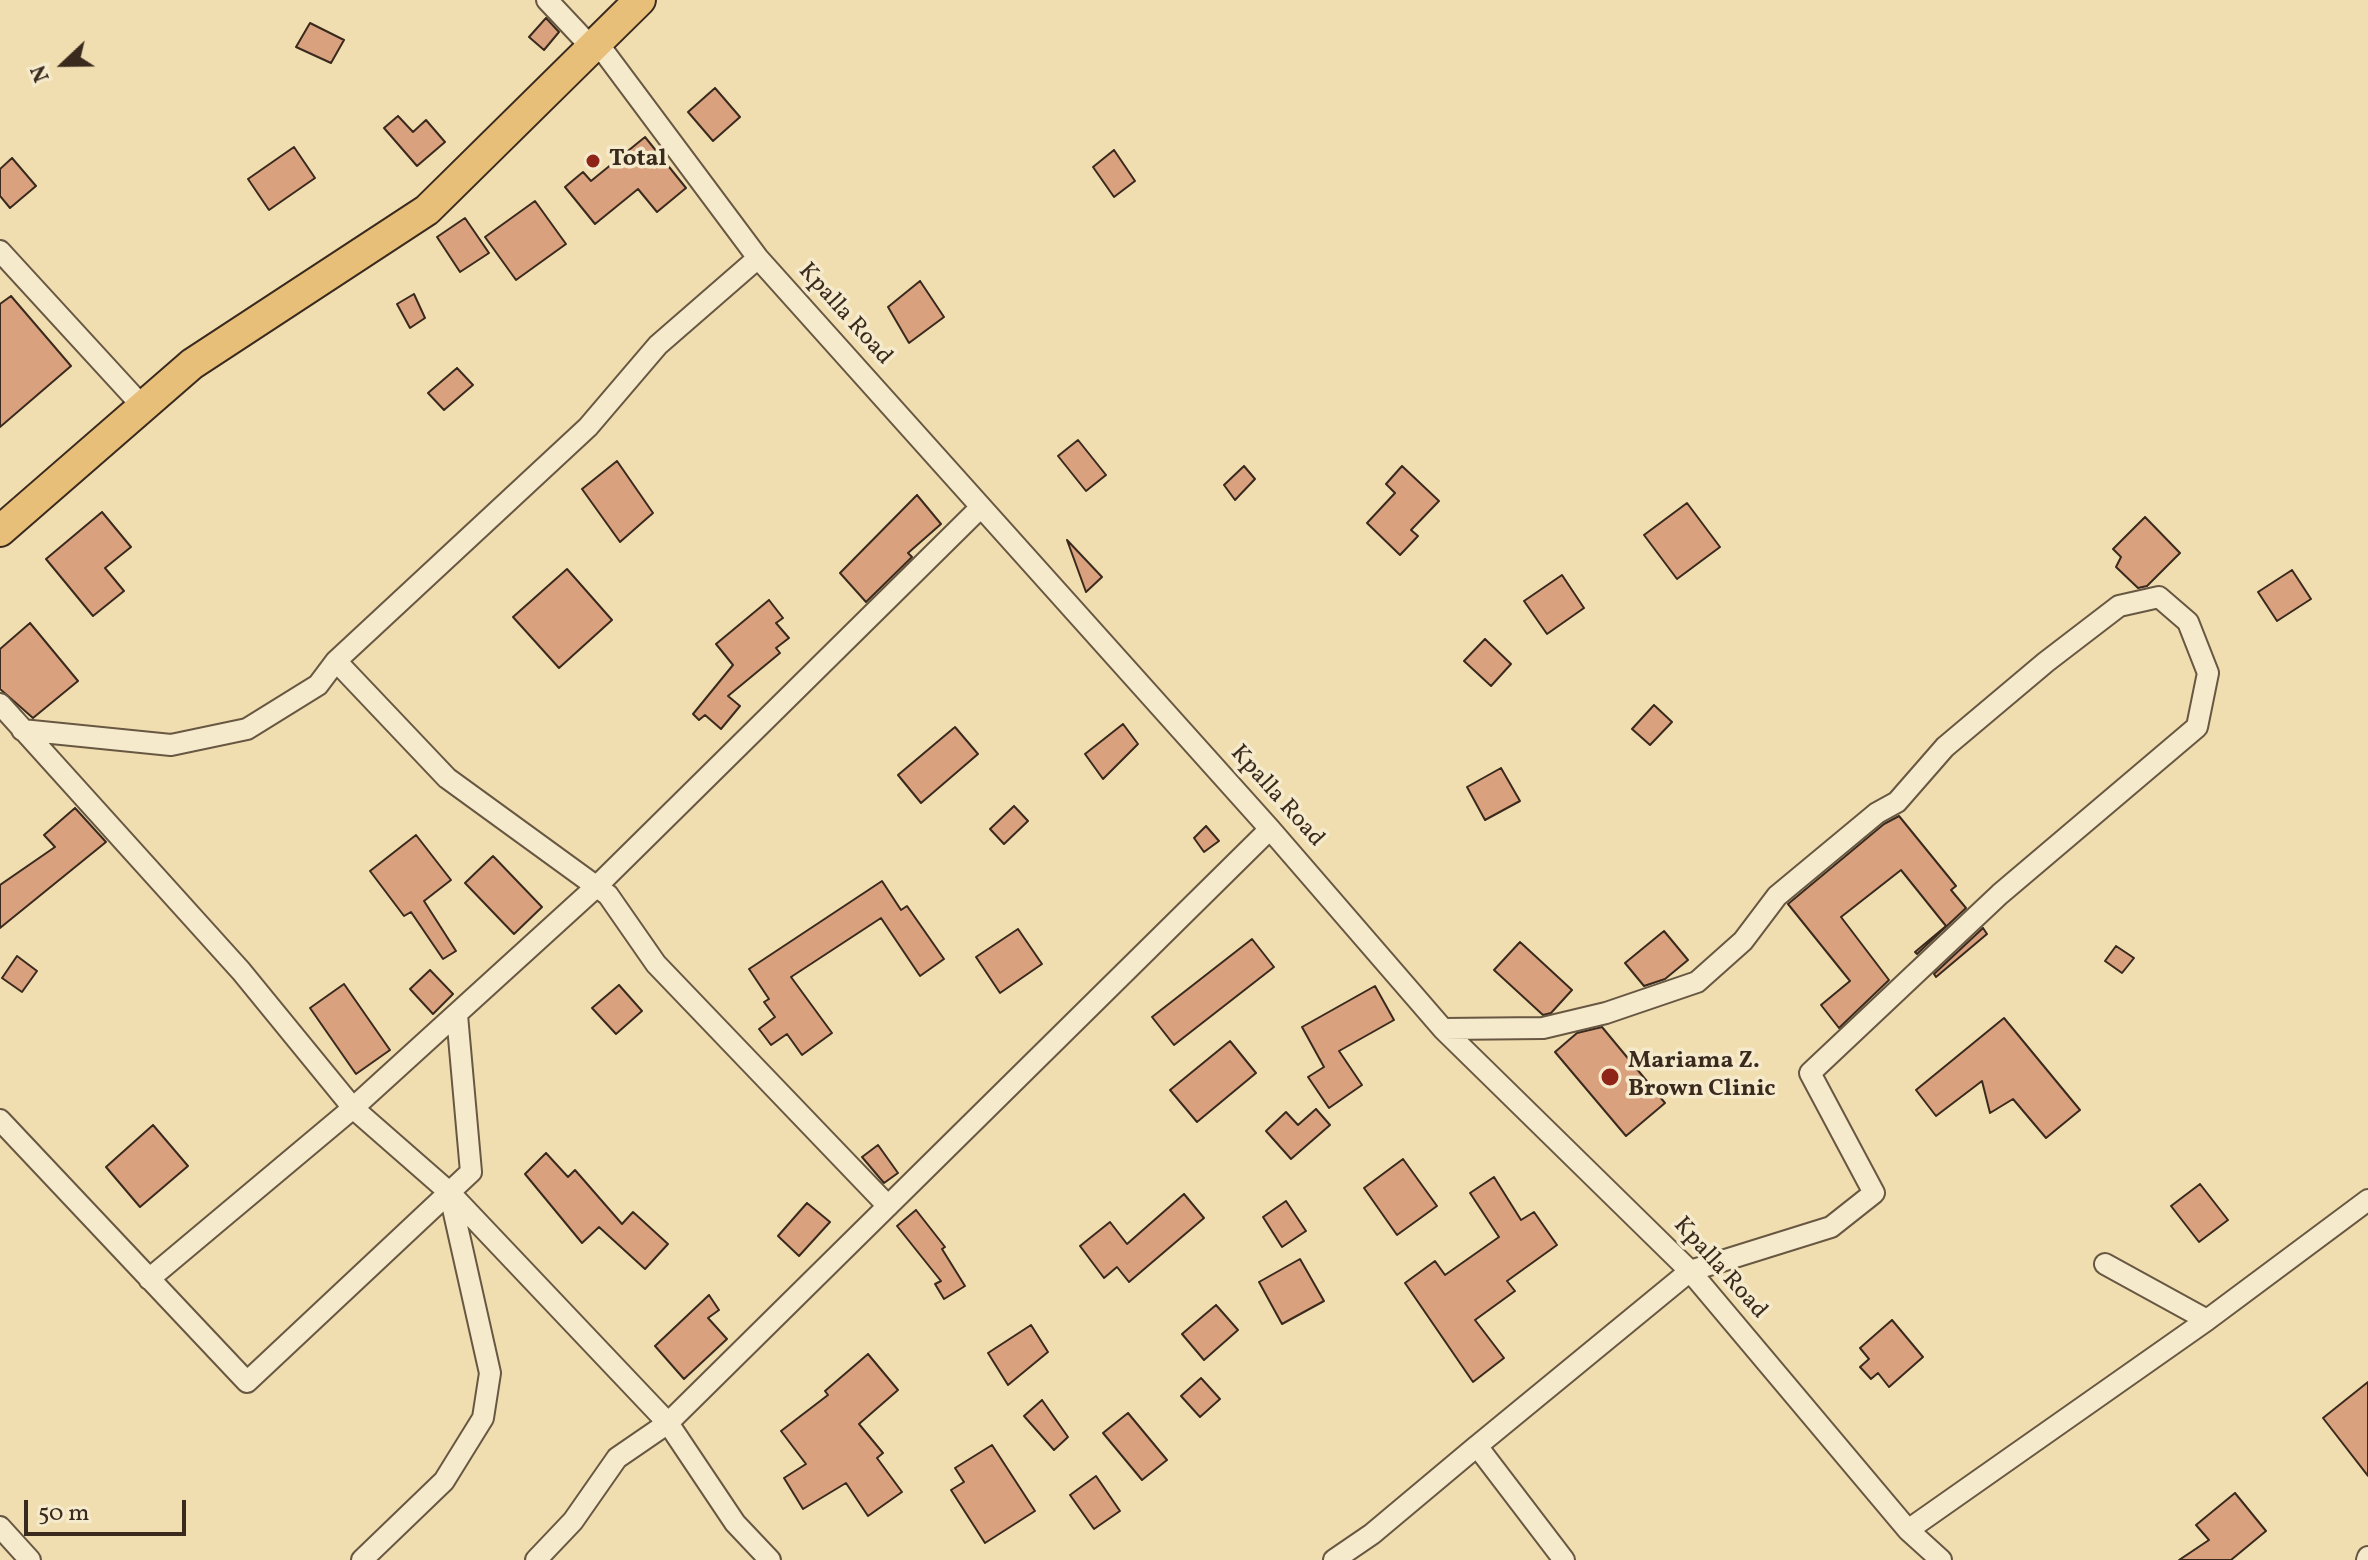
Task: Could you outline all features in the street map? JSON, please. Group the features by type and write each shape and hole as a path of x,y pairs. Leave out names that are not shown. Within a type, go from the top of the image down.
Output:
{"highway":[{"path":"0,531 192,364 427,210 596,47 640,0"}],"street":[{"name":"Kpalla Road","path":"547,0 596,47 758,258 1270,829 1443,1029 1690,1271 1908,1530 1941,1560"},
{"path":"0,251 144,408"},
{"path":"22,730 171,745 247,729 318,685 336,661 588,427 658,345 758,258"},
{"path":"149,1279 353,1108 597,886 981,507"},
{"path":"1334,1560 1372,1534 1690,1271 1831,1227 1874,1193 1810,1073 2000,894 2197,727 2208,673 2188,622 2159,597 2119,606 2046,662 1945,747 1897,802 1877,813 1777,896 1743,941 1697,982 1606,1013 1543,1028 1443,1029"},
{"path":"336,661 447,778 608,895 656,964 888,1206"},
{"path":"0,704 241,971 353,1108 449,1192 668,1423 735,1523 770,1560"},
{"path":"536,1560 573,1521 617,1458 668,1423 1270,829"},
{"path":"0,1120 247,1382 471,1172 457,1015"},
{"path":"362,1560 444,1481 483,1418 490,1373 449,1192"},
{"path":"1908,1530 2207,1320 2368,1200"},
{"path":"2105,1264 2207,1320"},
{"path":"1477,1446 1564,1560"},
{"path":"0,1527 30,1560"}],"building":[{"path":"546,18 559,32 544,50 529,37"},
{"path":"310,23 344,40 331,63 296,47"},
{"path":"715,88 740,117 713,141 688,112"},
{"path":"398,116 413,132 426,120 445,142 417,166 384,128"},
{"path":"645,137 686,188 657,212 638,189 595,224 565,187 583,172 591,181"},
{"path":"294,147 315,178 269,210 248,179"},
{"path":"1114,150 1135,181 1114,197 1093,167"},
{"path":"12,158 36,186 10,208 0,196 0,169"},
{"path":"535,201 566,244 516,280 485,237"},
{"path":"465,218 489,253 460,272 437,237"},
{"path":"920,281 944,317 909,343 888,307"},
{"path":"414,294 425,318 410,328 397,304"},
{"path":"11,296 71,366 0,427 0,304"},
{"path":"457,368 473,385 444,410 428,393"},
{"path":"1078,440 1106,475 1086,491 1058,456"},
{"path":"617,461 653,513 620,542 582,489"},
{"path":"1244,466 1255,479 1235,500 1224,485"},
{"path":"1402,466 1439,501 1411,530 1418,536 1400,555 1367,523 1395,493 1386,484"},
{"path":"917,495 941,524 908,553 912,557 866,602 840,573"},
{"path":"1687,503 1720,547 1677,579 1644,535"},
{"path":"102,512 131,547 105,568 124,591 93,616 46,559"},
{"path":"2145,517 2180,553 2147,586 2138,588 2116,567 2121,557 2113,549"},
{"path":"1067,540 1102,577 1086,592"},
{"path":"567,569 612,620 559,668 513,617"},
{"path":"2292,570 2311,599 2277,621 2258,592"},
{"path":"1562,575 1584,608 1547,634 1524,601"},
{"path":"769,600 783,618 776,623 789,638 776,648 780,653 728,696 740,706 721,729 705,715 699,720 693,714 733,665 716,644"},
{"path":"30,623 78,681 33,718 0,689 0,649"},
{"path":"1485,639 1511,664 1491,686 1464,661"},
{"path":"1654,705 1672,722 1650,745 1632,729"},
{"path":"1123,724 1138,744 1103,779 1085,754"},
{"path":"955,727 978,754 921,803 898,775"},
{"path":"1501,768 1520,801 1485,820 1467,787"},
{"path":"1014,806 1028,821 1004,844 990,829"},
{"path":"75,808 106,842 0,928 0,885 55,847 44,835"},
{"path":"1899,816 1956,886 1951,890 1966,908 1917,954 1915,952 1946,926 1901,870 1841,917 1889,980 1839,1028 1821,1005 1850,981 1788,904 1884,824"},
{"path":"1206,826 1219,841 1204,852 1194,838"},
{"path":"416,835 451,880 424,901 456,951 443,959 411,912 404,916 370,871"},
{"path":"493,856 542,907 514,934 465,883"},
{"path":"882,881 901,910 907,906 944,959 920,976 881,918 791,977 832,1033 802,1055 787,1034 771,1045 759,1029 775,1017 764,1002 769,999 749,969"},
{"path":"1983,928 1987,934 1936,977 1934,974"},
{"path":"1018,929 1042,964 1000,993 976,957"},
{"path":"1664,931 1688,960 1665,979 1644,986 1625,963"},
{"path":"1252,939 1274,967 1174,1045 1152,1017"},
{"path":"1520,942 1572,990 1551,1013 1543,1015 1494,970"},
{"path":"2116,946 2134,958 2122,973 2105,961"},
{"path":"17,956 37,971 22,992 2,978"},
{"path":"430,970 453,994 433,1014 410,989"},
{"path":"344,984 390,1050 356,1074 310,1008"},
{"path":"619,985 642,1011 616,1034 592,1008"},
{"path":"1375,986 1394,1020 1339,1051 1362,1085 1329,1108 1308,1077 1324,1067 1302,1027"},
{"path":"2004,1018 2080,1110 2046,1138 2013,1099 1990,1113 1982,1081 1936,1116 1916,1090"},
{"name":"Mariama Z. Brown Clinic","path":"1602,1027 1665,1103 1626,1136 1555,1052 1577,1033"},
{"path":"1230,1041 1256,1073 1197,1122 1170,1090"},
{"path":"1316,1109 1330,1125 1291,1159 1266,1131 1286,1112 1298,1125"},
{"path":"153,1125 188,1166 140,1207 106,1167"},
{"path":"878,1145 898,1173 884,1183 862,1157"},
{"path":"546,1153 568,1177 575,1170 622,1224 633,1212 668,1244 645,1269 599,1227 582,1243 525,1174"},
{"path":"1403,1159 1437,1206 1397,1235 1364,1188"},
{"path":"1494,1177 1521,1220 1534,1212 1557,1245 1507,1281 1515,1291 1475,1320 1504,1358 1473,1382 1405,1283 1435,1261 1445,1275 1499,1237 1470,1193"},
{"path":"2200,1184 2228,1220 2199,1242 2171,1206"},
{"path":"1184,1194 1204,1218 1129,1282 1117,1267 1104,1278 1080,1246 1110,1222 1127,1244"},
{"path":"1286,1201 1306,1231 1282,1247 1263,1217"},
{"path":"807,1203 830,1222 799,1256 778,1236"},
{"path":"916,1210 945,1247 942,1249 965,1286 944,1299 935,1284 941,1281 897,1226"},
{"path":"1300,1259 1324,1301 1282,1324 1259,1282"},
{"path":"709,1295 719,1310 708,1318 727,1339 684,1379 655,1346"},
{"path":"1216,1305 1238,1330 1204,1360 1182,1334"},
{"path":"1892,1320 1923,1357 1889,1387 1878,1373 1871,1379 1860,1367 1869,1359 1860,1348"},
{"path":"1031,1325 1048,1352 1008,1385 988,1353"},
{"path":"868,1354 898,1390 859,1424 883,1453 877,1458 902,1492 868,1516 846,1483 803,1509 784,1478 806,1464 781,1431 828,1395 825,1391"},
{"path":"1201,1378 1220,1399 1200,1417 1181,1396"},
{"path":"2368,1382 2368,1476 2323,1418"},
{"path":"1042,1400 1068,1437 1054,1450 1024,1416"},
{"path":"1128,1413 1167,1460 1142,1480 1103,1433"},
{"path":"992,1445 1035,1511 985,1543 951,1490 964,1482 955,1468"},
{"path":"1096,1476 1120,1511 1094,1529 1070,1495"},
{"path":"2235,1493 2266,1531 2231,1560 2179,1560 2209,1540 2196,1525"}],"place":[{"name":"Total","path":"593,161"},
{"name":"Mariama Z. Brown Clinic","path":"1610,1077"}]}
